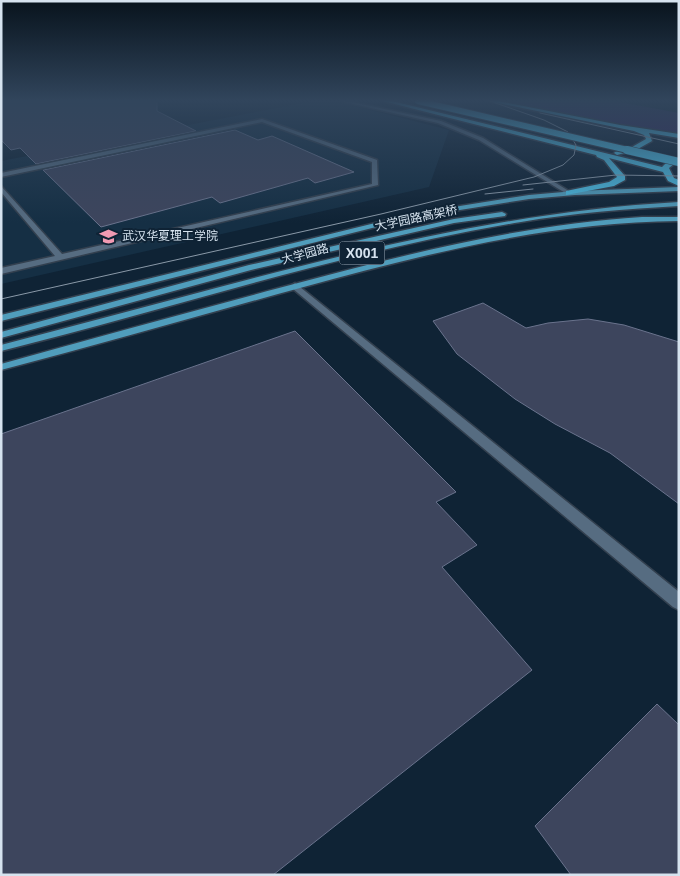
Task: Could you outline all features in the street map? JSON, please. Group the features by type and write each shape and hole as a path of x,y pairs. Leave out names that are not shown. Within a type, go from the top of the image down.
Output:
{"highway":[{"path":"552,142 666,170 671,179 679,184"},
{"path":"593,142 679,162"},
{"path":"631,142 650,147"},
{"path":"593,152 622,153 647,142"},
{"path":"569,193 611,184 622,178 606,159 593,152"},
{"path":"666,170 665,168 669,164 679,162"}],"main road":[{"name":"大学园路","path":"1,318 416,215 529,197 569,193 679,190"},
{"name":"大学园路高架桥","path":"1,335 249,268 454,220 575,204 679,196"},
{"name":"大学园路","path":"1,348 429,236 532,218 619,208 679,204"},
{"path":"1,368 389,261 506,235 578,224 679,219"},
{"path":"1,362 34,358"}],"street":[{"path":"1,175 158,142"},
{"path":"1,271 375,185 375,161 322,142"},
{"path":"486,142 569,193"},
{"path":"1,188 60,257"},
{"path":"295,286 679,602"}],"shaded area":[{"name":"武汉华夏理工学院","path":"100,142 445,142 429,187 1,284 1,161"}],"building":[{"path":"3,142 143,142 36,164 20,148 11,150"},
{"path":"178,142 285,142 354,172 315,183 308,178 220,203 212,197 101,227 43,170"},
{"path":"483,303 526,328 548,323 588,319 624,325 679,342 679,504 610,453 555,424 515,399 457,354 433,321"},
{"path":"295,331 456,492 436,502 477,545 442,567 532,670 273,875 1,875 1,434"},
{"path":"657,704 679,725 679,875 571,875 535,826"}],"tram line":[{"path":"1,299 381,214 534,177 563,165 574,155 576,145 574,142"},
{"path":"669,142 679,144"},
{"path":"523,185 616,175 679,176"},
{"path":"485,194 533,189"}],"place":[{"name":"武汉华夏理工学院","path":"108,236"}]}
